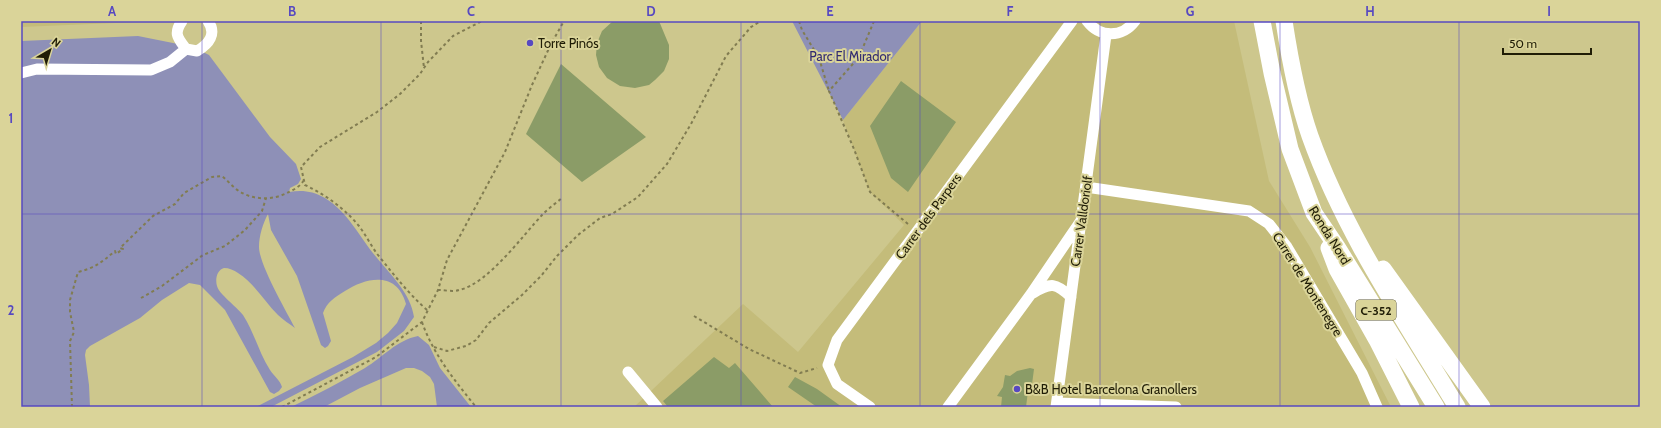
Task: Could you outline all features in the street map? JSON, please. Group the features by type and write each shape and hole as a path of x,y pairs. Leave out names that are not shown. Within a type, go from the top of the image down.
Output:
{"highway":[{"name":"Ronda Nord","path":"1262,21 1272,73 1290,149 1314,213 1337,247 1436,407"},
{"name":"Ronda Nord","path":"1284,21 1288,52 1310,135 1321,163 1354,235 1388,296 1457,407"},
{"path":"1314,213 1337,269 1377,340 1411,407"},
{"path":"1354,235 1384,269 1482,407"}],"street":[{"path":"182,21 177,30 178,37 186,49 197,51 207,45 212,38 212,30 208,21"},
{"name":"Carrer dels Parpers","path":"828,365 837,340 1072,21"},
{"path":"1087,21 1095,29 1106,35 1123,31 1135,21"},
{"name":"Carrer Valldoriolf","path":"1056,405 1106,35"},
{"path":"21,73 37,70 151,70 170,62 186,49"},
{"name":"Carrer de Montenegre","path":"1086,187 1249,211 1269,224 1287,246 1358,367 1377,407"},
{"path":"948,407 1031,294 1081,220"},
{"path":"1031,294 1045,286 1053,285 1061,288 1071,297"},
{"path":"828,365 837,384 870,407"},
{"path":"628,372 657,407"},
{"path":"1056,405 1176,407"}],"path":[{"path":"422,21 421,41 424,68"},
{"path":"427,310 408,293 388,265 378,255 355,222 328,198 305,186 301,167 320,147 377,112 400,94 453,36 482,21"},
{"path":"282,407 376,358 422,322 438,290 447,260 505,152 532,85 551,44 564,21"},
{"path":"434,347 447,351 466,346 476,340 488,323 522,295 578,235 600,218 612,214 638,197 667,164 695,117 726,56 751,27 761,21"},
{"path":"799,21 802,30 819,58 829,91 854,149 870,192 909,223 904,229"},
{"path":"829,91 859,57 874,21"},
{"path":"72,407 70,341 74,332 70,312 70,300 78,272 90,269 100,264 115,251 116,254 123,249 120,248 153,216 175,204 184,193 212,177 222,176 241,192 253,197 266,198 274,198 292,190 303,182 304,178"},
{"path":"141,298 162,286 203,255 225,246 245,230 262,211 266,198"},
{"path":"438,290 459,290 473,284 485,276 509,253 545,212 562,198"},
{"path":"694,316 749,349 800,373 828,365"},
{"path":"422,322 426,335 450,375 476,407"}],"shaded area":[{"path":"21,21 163,21 21,27"},
{"path":"922,21 1234,21 1269,181 1310,247 1391,407 634,407 743,304 798,352 904,225 870,192 843,120"}],"green space":[{"name":"Parc El Mirador","path":"792,21 922,21 843,120"},
{"path":"138,36 193,47 209,55 270,137 296,164 301,179 298,184 290,188 289,192 312,192 325,198 333,204 347,218 400,285 409,300 414,317 404,331 377,352 271,407 256,407 353,357 376,343 397,323 406,304 402,293 396,286 389,282 380,280 363,282 341,293 329,303 323,313 331,341 325,348 321,345 297,276 271,230 268,214 263,225 259,243 260,255 274,288 295,328 282,319 254,287 244,277 236,272 224,268 218,273 216,281 218,289 221,293 243,315 266,363 282,387 279,391 274,394 270,392 225,310 200,285 189,283 162,300 140,318 90,346 86,350 85,355 90,407 21,407 21,41"},
{"path":"418,336 429,345 440,368 471,407 437,407 434,384 430,377 422,371 414,368 406,368 360,388 324,407 291,407 372,364 390,349 403,341"}],"building":[{"path":"613,21 659,21 669,45 669,59 664,71 649,85 635,88 620,86 607,78 599,67 596,55 597,43 602,31"},
{"path":"561,64 646,137 582,182 526,134"},
{"path":"901,81 956,122 908,192 891,178 870,126"},
{"path":"714,357 729,368 735,363 773,407 668,407 663,401"},
{"name":"B&B Hotel Barcelona Granollers","path":"1030,368 1034,369 1031,392 1028,391 1026,407 1001,407 1002,397 997,396 1003,387 1005,375 1010,376 1017,371"},
{"path":"795,377 817,389 842,407 817,407 788,387"}],"place":[{"name":"Torre Pinós","path":"530,43"},
{"name":"B&B Hotel Barcelona Granollers","path":"1017,389"}]}
